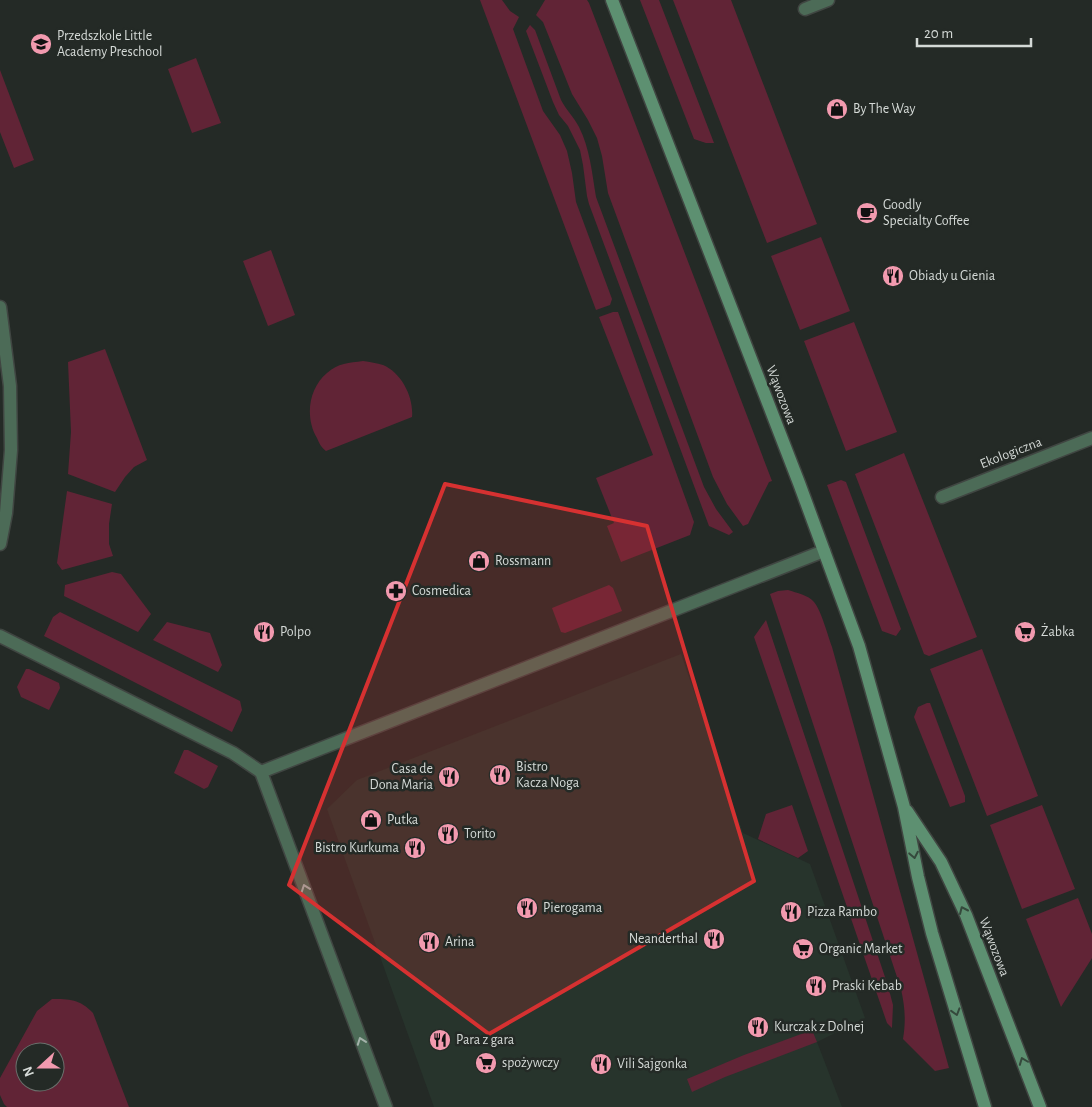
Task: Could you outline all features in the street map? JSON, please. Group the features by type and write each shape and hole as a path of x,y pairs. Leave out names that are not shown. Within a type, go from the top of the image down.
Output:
{"street":[{"name":"Wąwozowa","path":"612,0 859,646 904,807 918,878 932,933 985,1107"},
{"path":"805,8 828,0"},
{"path":"0,307 10,386 11,450 6,514 0,544"},
{"name":"Ekologiczna","path":"942,498 1092,438"},
{"path":"261,772 824,551"},
{"path":"0,636 233,753 261,772 386,1107"},
{"name":"Wąwozowa","path":"904,807 941,862 966,915 1040,1107"}],"highlighted area":[{"path":"445,484 647,526 754,881 489,1034 289,885"}],"shaded area":[{"path":"480,0 502,0 510,11 519,17 513,29 543,111 560,135 567,151 576,202 612,299 610,305 596,310"},
{"path":"545,0 587,0 589,3 772,481 769,482 748,524 743,526 727,504 713,477 608,193 597,138 572,94 543,22 536,15"},
{"path":"640,0 659,0 714,143 706,143 694,139"},
{"path":"673,0 731,0 817,224 767,243"},
{"path":"530,25 535,30 561,100 583,135 590,161 596,197 704,487 716,509 733,532 729,535 709,526 589,204 580,150 553,102 526,31"},
{"path":"196,58 221,123 192,133 168,69"},
{"path":"0,70 34,160 14,168 0,132"},
{"path":"821,237 850,311 800,330 771,256"},
{"path":"271,250 295,315 268,326 243,261"},
{"path":"618,312 694,522 690,535 621,562 607,526 614,523 596,478 653,455 599,317"},
{"path":"854,322 897,432 846,451 804,341"},
{"path":"105,349 147,460 134,467 115,492 68,474 71,432 68,362"},
{"path":"363,361 383,365 396,374 409,394 412,417 326,451 319,443 311,422 310,404 312,395 321,380 335,367"},
{"path":"904,453 977,637 929,656 924,654 855,474"},
{"path":"841,480 846,482 901,629 896,636 882,631 827,485"},
{"path":"67,491 112,504 109,544 113,556 62,570 57,563"},
{"path":"112,572 121,574 151,614 138,632 64,596 65,585"},
{"path":"609,585 613,588 622,611 565,633 561,632 552,608"},
{"path":"788,590 806,596 814,602 832,647 949,1068 935,1071 903,1039 905,1014 901,989 770,594"},
{"path":"60,612 240,701 242,710 232,732 44,636 53,617"},
{"path":"766,620 888,986 893,1005 892,1028 887,1023 754,637"},
{"path":"167,622 210,633 222,665 218,672 153,640"},
{"path":"982,649 1038,796 987,816 930,669"},
{"path":"681,654 743,833 810,864 865,1018 817,1042 842,1107 434,1107 327,809 357,780"},
{"path":"26,669 59,683 60,688 49,710 21,697 17,687"},
{"path":"930,703 965,796 965,802 950,807 914,717 918,707"},
{"path":"184,750 188,750 218,766 208,787 204,789 174,773"},
{"path":"792,805 808,851 798,858 758,839 766,814"},
{"path":"1042,805 1075,889 1022,909 990,825"},
{"path":"1078,898 1092,934 1092,958 1061,1007 1026,919"},
{"path":"52,999 79,1002 93,1013 129,1107 7,1107 0,1095 0,1078 15,1051 15,1092 65,1092 65,1042 20,1042 37,1011"},
{"path":"812,1030 817,1042 725,1077 692,1092 687,1079 744,1055"}],"place":[{"name":"Przedszkole Little Academy Preschool","path":"41,44"},
{"name":"By The Way","path":"837,109"},
{"name":"Goodly Specialty Coffee","path":"867,213"},
{"name":"Obiady u Gienia","path":"893,276"},
{"name":"Rossmann","path":"479,561"},
{"name":"Cosmedica","path":"396,591"},
{"name":"Polpo","path":"264,632"},
{"name":"Żabka","path":"1025,632"},
{"name":"Bistro Kacza Noga","path":"500,775"},
{"name":"Casa de Dona Maria","path":"449,777"},
{"name":"Putka","path":"371,820"},
{"name":"Torito","path":"448,834"},
{"name":"Bistro Kurkuma","path":"415,848"},
{"name":"Pierogama","path":"527,908"},
{"name":"Pizza Rambo","path":"791,912"},
{"name":"Neanderthal","path":"714,939"},
{"name":"Arina","path":"429,942"},
{"name":"Organic Market","path":"803,949"},
{"name":"Praski Kebab","path":"816,986"},
{"name":"Kurczak z Dolnej","path":"758,1027"},
{"name":"Para z gara","path":"440,1040"},
{"name":"spożywczy","path":"486,1063"},
{"name":"Vili Sajgonka","path":"601,1064"}]}
